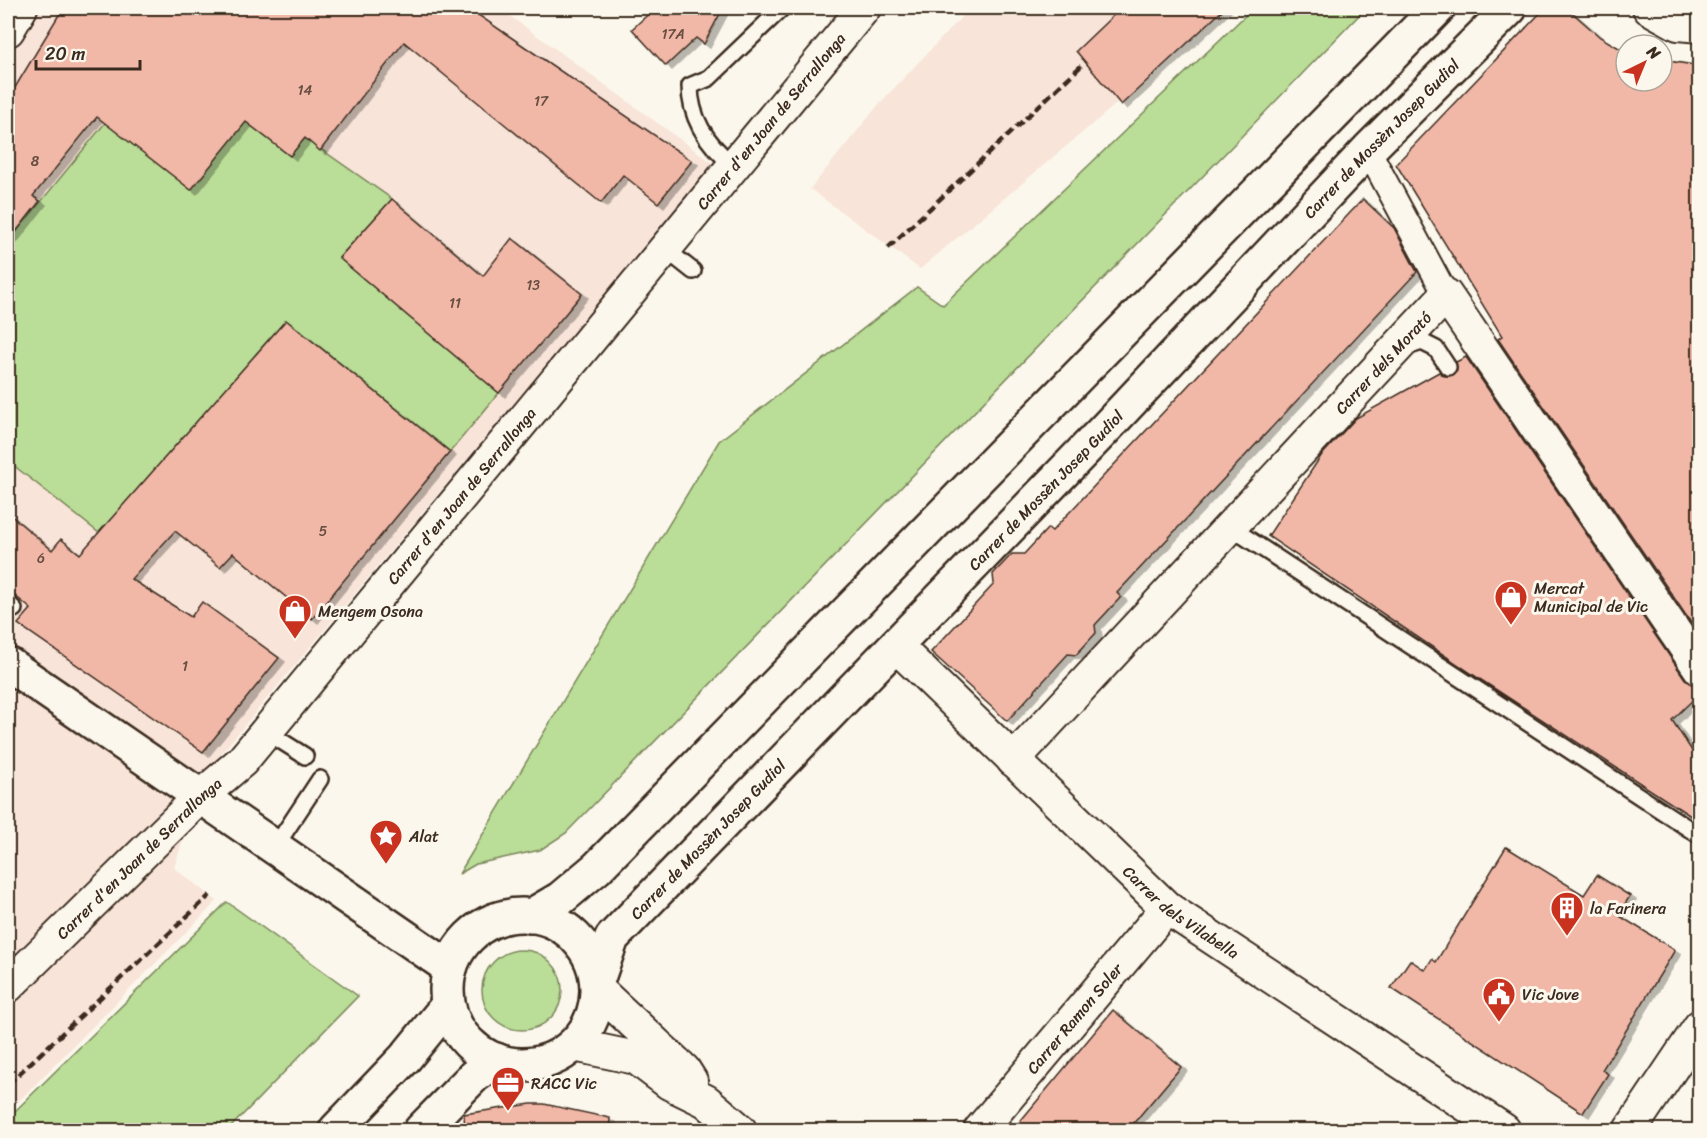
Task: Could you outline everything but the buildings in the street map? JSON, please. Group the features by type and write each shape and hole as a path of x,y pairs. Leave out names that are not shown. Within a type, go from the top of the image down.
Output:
{"street":[{"path":"8,30 21,8"},
{"name":"Carrer d'en Joan de Serrallonga","path":"8,986 201,796 242,761 864,8"},
{"path":"531,916 560,899 597,868 1438,8"},
{"name":"Carrer de Mossèn Josep Gudiol","path":"597,985 612,938 1368,150 1510,8"},
{"path":"1649,8 1678,24 1700,26"},
{"path":"1368,150 1446,295"},
{"name":"Carrer dels Morató","path":"1013,760 1446,295 1700,669"},
{"name":"Carrer dels Vilabella","path":"895,645 1167,908 1504,1131"},
{"path":"8,664 450,968"},
{"name":"Carrer Ramon Soler","path":"980,1131 1167,908"},
{"path":"510,916 531,916 547,919 575,937 593,964 597,985 595,1010 586,1029 574,1045 556,1057 537,1064 516,1065 496,1060 465,1039 454,1023 448,1005 447,987 450,968 459,949 473,933 490,922 510,916"},
{"path":"597,985 684,1070 706,1101 740,1131"},
{"path":"336,1131 405,1058 448,1005"},
{"path":"1630,1131 1700,1026"},
{"path":"574,1045 636,1058 669,1083 706,1101"},
{"path":"421,1131 474,1076 496,1060"}],"lane":[{"path":"733,165 712,148 690,107 690,86 709,78 782,8"},
{"path":"664,248 693,271"},
{"path":"1230,527 1253,520 1407,346 1422,342 1436,349 1448,367"},
{"path":"1230,527 1700,836"},
{"path":"267,732 305,756"},
{"path":"275,847 320,779"}],"shaded area":[{"path":"8,8 499,8 714,164 204,774 174,868 217,901 8,1112"},
{"path":"970,8 1220,8 1115,105 920,269 810,189 880,103"}],"green space":[{"path":"1253,8 1366,8 566,833 540,850 476,864 459,874 719,441 917,287 943,305"},
{"path":"246,122 290,156 305,138 392,199 339,258 499,393 450,452 286,320 99,533 8,461 8,242 105,123"},
{"path":"227,902 358,996 228,1130 8,1130 8,1118"},
{"path":"522,950 537,953 550,962 559,975 562,990 559,1005 550,1018 537,1027 522,1030 507,1027 494,1018 485,1005 482,990 485,975 494,962 507,953"}],"railway":[{"path":"888,248 1082,65"},
{"path":"8,1084 210,895"}],"place":[{"name":"Mercat Municipal de Vic","path":"1511,626"},
{"name":"Mengem Osona","path":"295,640"},
{"name":"Alat","path":"386,865"},
{"name":"la Farinera","path":"1567,937"},
{"name":"Vic Jove","path":"1499,1023"},
{"name":"RACC Vic","path":"508,1112"}]}
